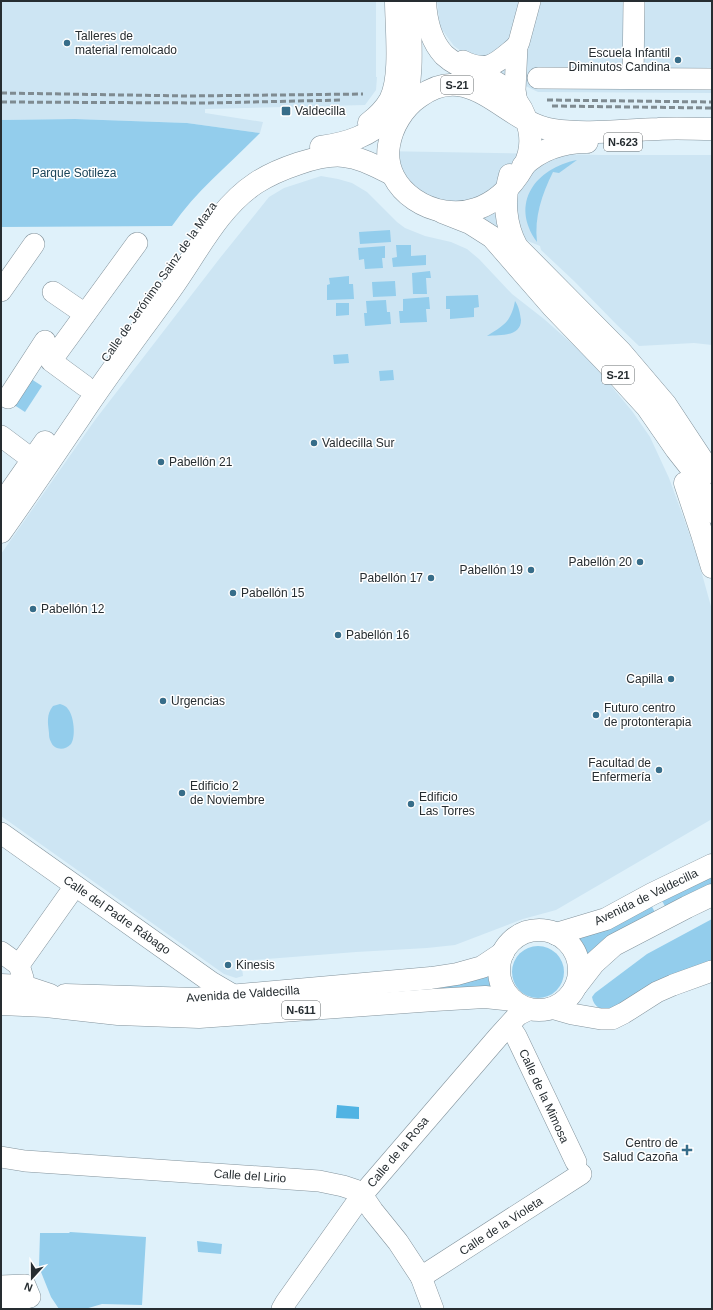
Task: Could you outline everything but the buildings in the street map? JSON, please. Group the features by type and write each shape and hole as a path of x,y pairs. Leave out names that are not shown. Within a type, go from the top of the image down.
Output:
{"main road":[{"name":"S-21","path":"395,109 390,99 395,87 396,79 396,1"},
{"name":"Calle de Jerónimo Sainz de la Maza","path":"1,532 84,411 182,274 216,222 230,206 256,183 279,172 307,155 351,141 376,129 395,109 400,97 402,83 403,1"},
{"name":"S-21","path":"409,1 410,69 395,109 386,174 395,195 413,210 430,218 477,209 496,199 521,168"},
{"name":"S-21","path":"420,1 423,29 426,40 434,57 444,69 452,74 472,76"},
{"name":"S-21","path":"425,1 429,27 438,47 443,54 456,65 498,94 507,104 519,111 530,132 530,145 521,168 507,215 514,242 522,253 620,351 666,405 710,471"},
{"name":"S-21","path":"395,109 417,86 428,81 451,77 472,76"},
{"name":"S-21","path":"395,109 410,104 421,94 447,85 473,88 503,107 519,111"},
{"name":"N-623","path":"519,111 524,112 536,119 552,124 658,129 712,129"},
{"name":"N-623","path":"521,168 560,145 578,142 712,142"},
{"name":"Calle de Jerónimo Sainz de la Maza","path":"1,505 211,206 223,195 257,168 277,158 307,155 344,156 362,160 386,174"},
{"name":"S-21","path":"386,174 404,180 420,194 449,204 465,203 479,198 496,186 505,177 521,168"},
{"name":"S-21","path":"386,174 406,193 442,216 470,223 492,237 552,306 647,407 691,468 712,512"},
{"name":"S-21","path":"676,449 678,466 712,567"},
{"name":"Avenida de Valdecilla","path":"556,934 606,919 652,894 712,865"},
{"path":"575,989 579,972 577,958 573,949 564,939 556,934 544,931 533,931 519,936 510,943 504,953 500,968 501,981 506,993 531,1006 561,1004 575,989 594,963 614,945 687,907 712,896"},
{"name":"Avenida de Valdecilla","path":"1,993 195,1000 457,974 482,967 504,953"},
{"path":"1,985 21,976 50,995"},
{"name":"Avenida de Valdecilla","path":"1,1011 216,1017 485,997 531,1006"},
{"name":"Avenida de Valdecilla","path":"1,1004 46,1006 104,1013"}],"street":[{"path":"433,1 434,19 439,35 450,51 461,60 478,67 487,67 514,52"},
{"path":"519,111 515,90 514,52 530,1"},
{"path":"633,78 634,1"},
{"path":"472,76 491,73 505,64 514,52"},
{"path":"538,78 712,79"},
{"path":"8,398 45,341 72,332 137,243"},
{"path":"1,291 34,244"},
{"path":"53,292 85,314"},
{"path":"45,341 51,361 85,386"},
{"path":"1,436 32,460"},
{"name":"Calle del Padre Rábago","path":"1,833 211,982 235,996"},
{"path":"1,952 21,976 76,886"},
{"path":"531,1006 572,1014 612,1019 673,984 712,972"},
{"path":"575,989 589,1016"},
{"name":"Calle de la Rosa","path":"282,1309 362,1195 498,1037 518,1015 531,1006"},
{"name":"Calle de la Mimosa","path":"512,1030 579,1168"},
{"name":"Calle del Lirio","path":"1,1157 25,1161 319,1181 344,1186 355,1190 362,1195"},
{"name":"Calle de la Violeta","path":"421,1277 579,1168"},
{"path":"362,1195 373,1212 398,1242 421,1277 433,1309"},
{"path":"1,1286 25,1286 30,1297 9,1303 6,1292 1,1294"}],"shaded area":[{"path":"1,1 376,1 376,90 365,105 205,109 205,113 263,122 260,133 187,123 75,119 1,120"},
{"path":"437,1 712,1 712,93 538,92 476,62 454,46 440,27"},
{"path":"379,151 602,155 712,155 712,345 694,343 639,346 541,250 540,246 367,175"},
{"path":"321,176 352,183 367,192 405,228 425,236 451,242 467,249 479,259 512,294 544,319 587,357 632,411 650,437 669,478 684,519 697,556 712,610 712,819 556,910 523,919 455,945 241,961 243,976 236,978 224,974 1,816 1,554 95,420 269,197 284,188"},
{"path":"337,1105 359,1107 359,1119 336,1118"}],"green space":[{"name":"Parque Sotileza","path":"75,119 187,123 260,133 203,189 172,226 1,227 1,120"},
{"path":"577,160 559,173 553,172 545,189 540,206 536,233 537,242 529,228 526,214 527,201 531,189 539,179 550,171 562,164"},
{"path":"390,230 391,242 360,244 359,232"},
{"path":"396,245 411,245 411,256 426,255 426,265 393,267 392,258 397,257"},
{"path":"385,246 385,258 382,258 383,268 365,269 364,259 359,260 358,248"},
{"path":"430,271 431,278 426,278 427,294 413,294 412,273"},
{"path":"349,276 349,284 353,284 354,299 327,300 327,285 330,284 329,278"},
{"path":"395,281 396,296 373,297 372,282"},
{"path":"478,295 479,307 474,308 474,317 450,319 450,309 446,309 446,296"},
{"path":"429,297 430,309 426,309 427,322 400,323 399,311 403,311 403,299"},
{"path":"386,300 387,312 390,312 391,324 365,326 364,313 367,313 366,301"},
{"path":"515,301 520,312 521,320 520,326 517,330 503,335 487,336 505,323 511,314"},
{"path":"336,303 349,303 349,315 336,316"},
{"path":"348,354 349,363 334,364 333,355"},
{"path":"393,370 394,380 380,381 379,371"},
{"path":"25,375 42,386 25,412 8,401"},
{"path":"60,704 66,707 70,712 74,726 73,741 69,746 63,749 52,745 49,738 48,716 53,706"},
{"path":"712,875 712,884 666,908 661,899"},
{"path":"651,905 656,914 588,958 584,948 577,939"},
{"path":"712,919 712,965 611,1012 601,1009 594,1004 592,997 595,993 647,954"},
{"path":"538,946 548,948 556,954 562,962 564,972 562,982 556,990 548,996 538,998 528,996 520,990 514,982 512,972 514,962 520,954 528,948"},
{"path":"489,974 491,990 439,991 439,987"},
{"path":"70,1232 146,1237 142,1305 102,1304 85,1309 59,1309 51,1297 39,1267 40,1233"},
{"path":"197,1241 222,1244 221,1254 198,1252"}],"railway":[{"path":"1,93 188,96 363,94"},
{"path":"1,102 207,103 342,100"},
{"path":"547,100 712,102"},
{"path":"552,106 712,108"}],"place":[{"name":"Talleres de material remolcado","path":"67,43"},
{"name":"Escuela Infantil Diminutos Candina","path":"678,60"},
{"name":"Valdecilla","path":"286,111"},
{"name":"Valdecilla Sur","path":"314,443"},
{"name":"Pabellón 21","path":"161,462"},
{"name":"Pabellón 20","path":"640,562"},
{"name":"Pabellón 19","path":"531,570"},
{"name":"Pabellón 17","path":"431,578"},
{"name":"Pabellón 15","path":"233,593"},
{"name":"Pabellón 12","path":"33,609"},
{"name":"Pabellón 16","path":"338,635"},
{"name":"Capilla","path":"671,679"},
{"name":"Urgencias","path":"163,701"},
{"name":"Futuro centro de protonterapia","path":"596,715"},
{"name":"Facultad de Enfermería","path":"659,770"},
{"name":"Edificio 2 de Noviembre","path":"182,793"},
{"name":"Edificio Las Torres","path":"411,804"},
{"name":"Kinesis","path":"228,965"},
{"name":"Centro de Salud Cazoña","path":"687,1150"}]}
